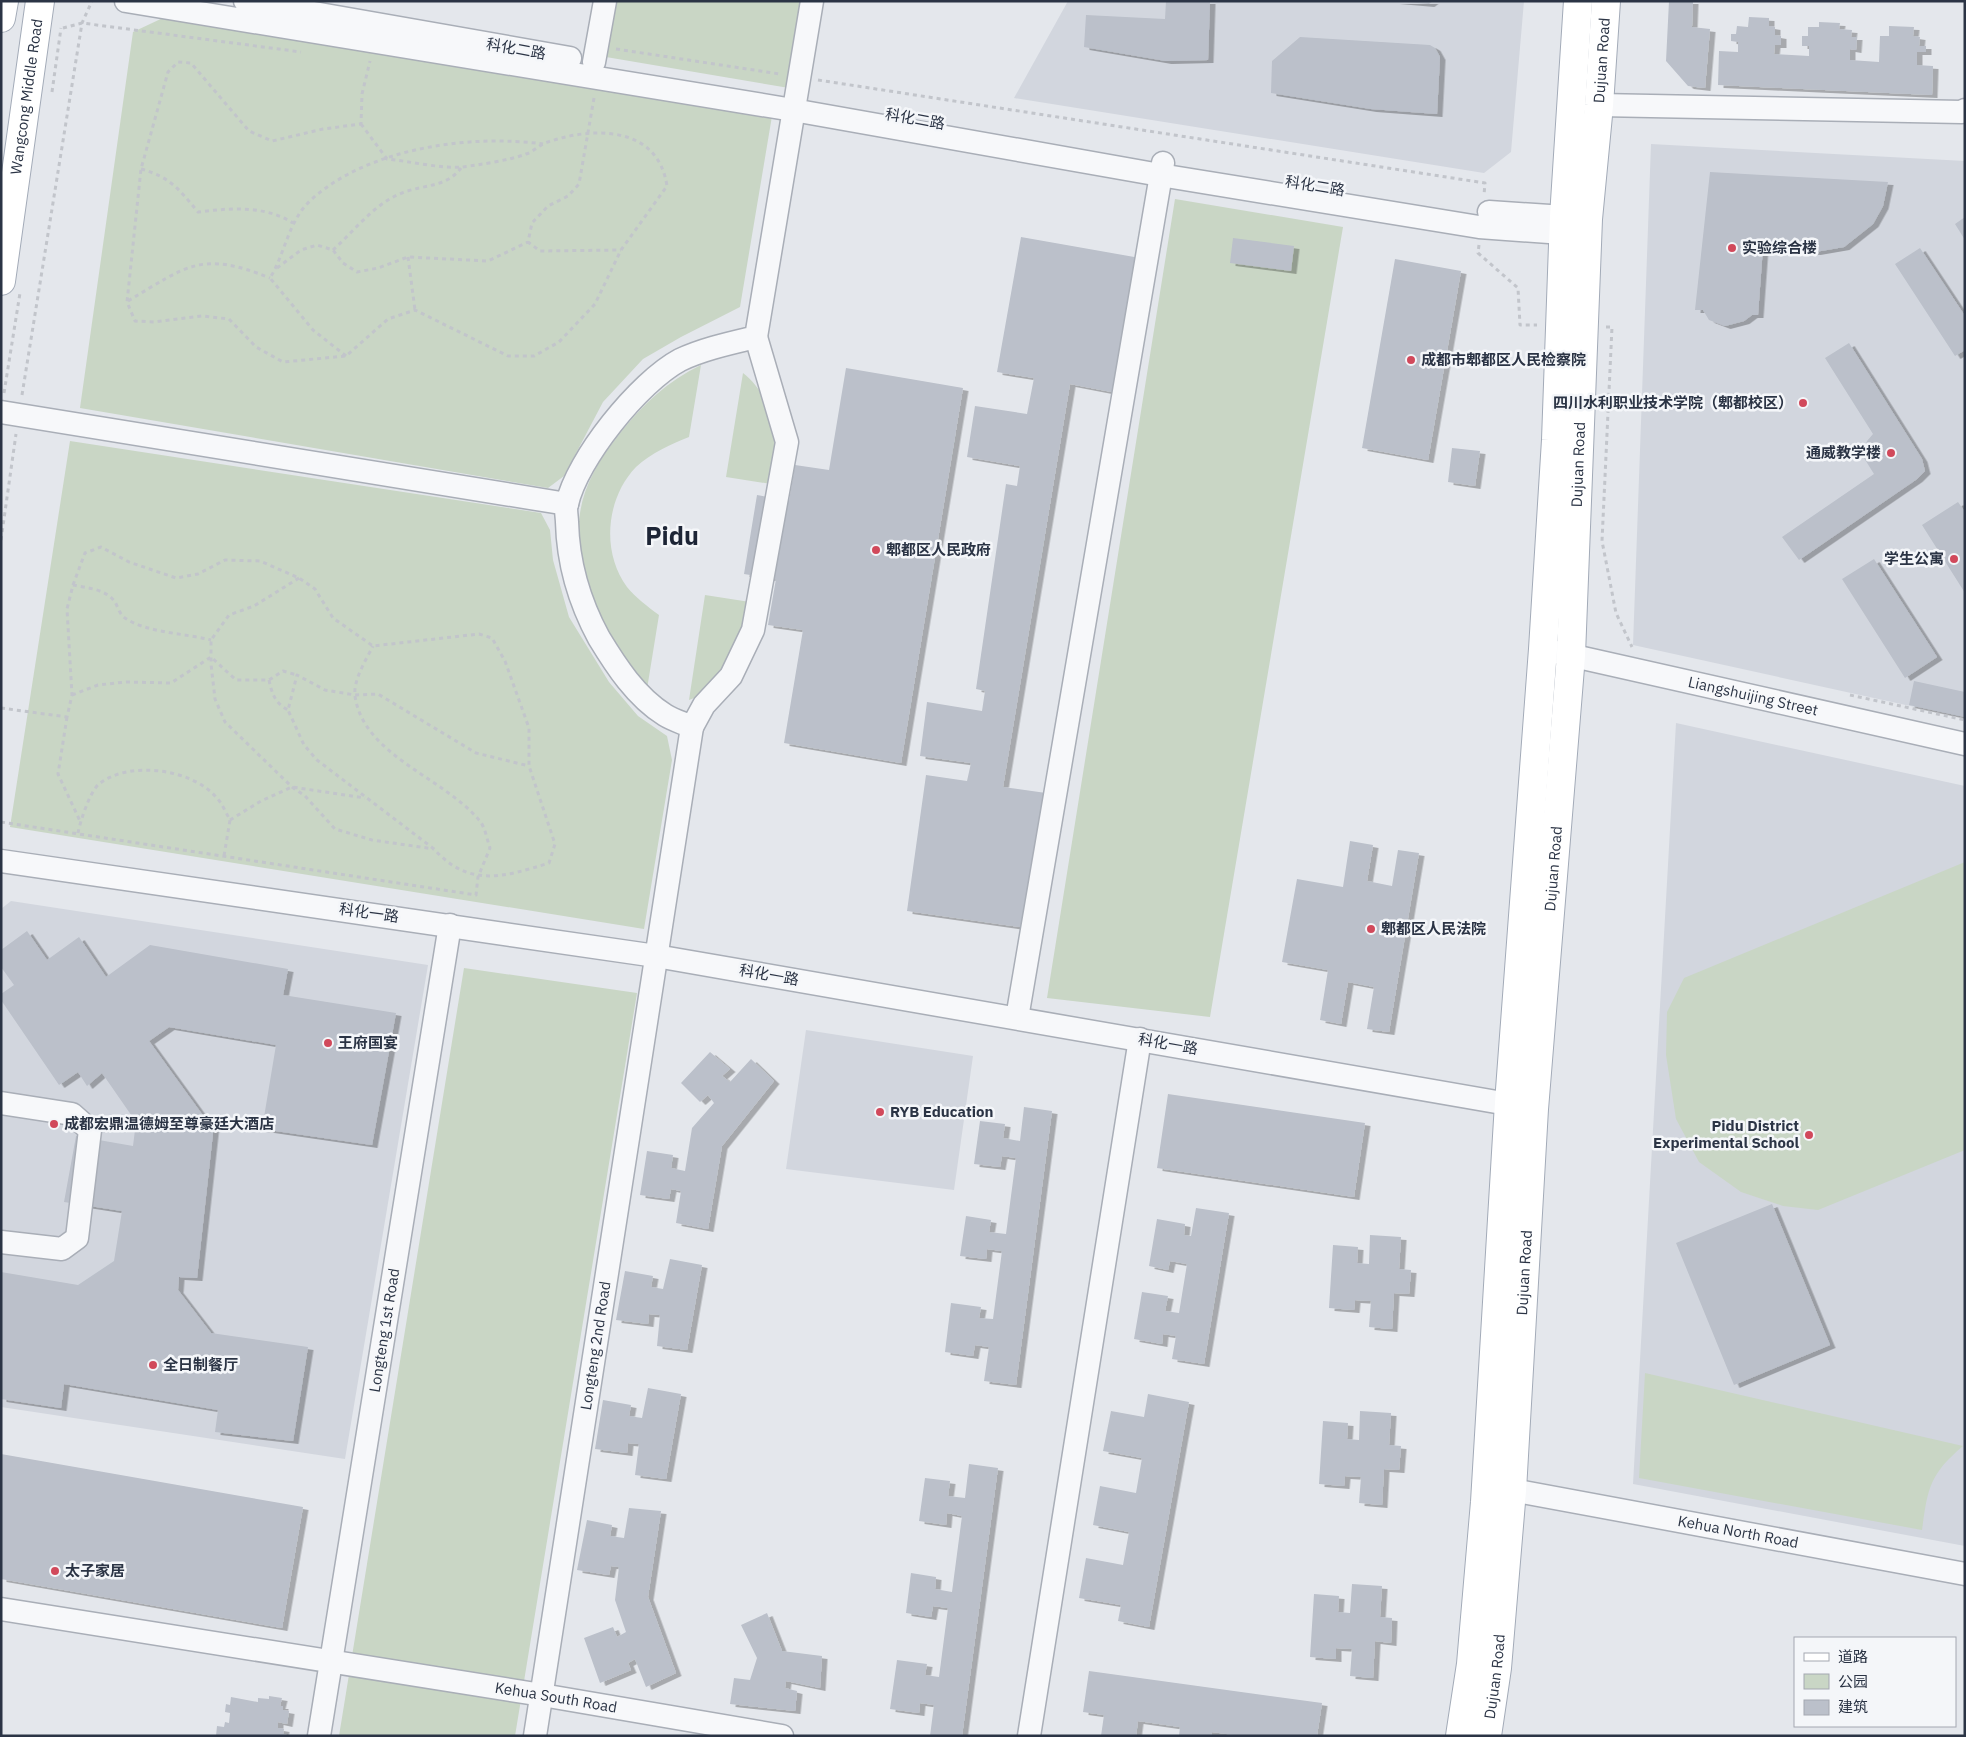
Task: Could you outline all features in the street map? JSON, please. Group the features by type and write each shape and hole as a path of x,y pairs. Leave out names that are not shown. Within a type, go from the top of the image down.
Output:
{"main road":[{"path":"1,18 4,1"},
{"name":"Wangcong Middle Road","path":"1,281 40,1"},
{"name":"Dujuan Road","path":"1460,1736 1471,1664 1522,1106 1571,655 1572,223 1578,1"},
{"name":"Dujuan Road","path":"1572,223 1599,105 1606,1"},
{"name":"Dujuan Road","path":"1488,1736 1497,1668 1512,1490 1522,1106 1543,649 1556,440 1571,325"}],"street":[{"path":"126,1 796,95"},
{"name":"科化二路","path":"245,1 596,54 1162,169 1481,219 1572,223"},
{"path":"596,54 605,1"},
{"path":"692,727 665,716 643,697 614,663 592,624 577,587 567,544 566,504 582,469 612,422 647,384 680,360 723,345 756,337 812,1"},
{"path":"1599,105 1952,112 1965,110"},
{"path":"1017,1018 1162,169"},
{"name":"Longteng 2nd Road","path":"535,1736 692,727 704,705 731,676 753,630 787,442 756,337"},
{"path":"10,413 566,504"},
{"name":"Liangshuijing Street","path":"1543,649 1965,744"},
{"name":"科化一路","path":"1,860 656,956 1522,1106"},
{"name":"Longteng 1st Road","path":"319,1736 450,925"},
{"path":"1029,1736 1140,1039"},
{"path":"1,1103 72,1114 90,1130 77,1238 62,1249 1,1242"},
{"name":"Kehua North Road","path":"1512,1490 1965,1574"},
{"name":"Kehua South Road","path":"1,1609 331,1660 782,1736"}],"path":[{"path":"1,540 10,413 82,23 92,1"},
{"path":"63,28 82,23 303,52"},
{"path":"596,54 796,95 1485,183 1478,253 1518,288 1520,325 1612,327 1602,541 1616,613 1630,647 1640,649"},
{"path":"360,60 370,62 362,94 361,124 387,159 461,167 526,154 544,144 588,132 620,134 651,149 664,169 667,186 621,250 595,304 559,342 534,356 508,356 415,310 388,319 346,356 283,362 256,347 229,319 202,316 154,322 135,321 127,302 141,169 168,72 178,62 191,63 249,131 272,141 323,129 361,124"},
{"path":"528,242 532,223 548,206 568,196 579,184 588,132"},
{"path":"270,278 276,268 293,223 312,199 350,173 426,147 473,141 514,140 544,144"},
{"path":"333,250 386,200 403,192 452,179 461,167"},
{"path":"141,169 160,174 178,188 198,212 229,208 256,210 278,214 293,223"},
{"path":"528,242 540,251 584,252 604,249 621,250"},
{"path":"276,268 301,250 317,245 333,250 343,263 357,272 378,268 408,257 488,261 528,242"},
{"path":"408,257 415,310"},
{"path":"127,302 184,268 205,263 226,264 246,268 270,278 313,330 346,356"},
{"path":"80,821 58,774 72,695 67,609 73,584 85,553 101,547 129,562 176,578 198,574 225,560 260,561 299,578 315,589 333,618 373,646 479,634 492,638 505,661 529,728 529,766 555,844 549,864 518,873 478,877 446,862 434,849 317,760 304,745 288,710 278,704 272,693 269,680"},
{"path":"299,578 254,606 229,615 211,640 215,699 225,722 292,787 305,796 335,829 372,840 434,849"},
{"path":"73,584 104,592 114,601 123,618 154,631 184,633 211,640"},
{"path":"1,822 476,895 478,877 490,848 480,821 448,792 403,762 364,725 355,695 359,677 373,646"},
{"path":"72,695 98,684 126,682 171,683 211,657"},
{"path":"211,657 236,680 269,680 283,671 297,675 325,690 355,695 378,694 476,753 529,766"},
{"path":"288,710 297,675"},
{"path":"1840,693 1965,720"},
{"path":"1,708 67,718"},
{"path":"78,833 80,821 98,784 127,772 156,769 198,782 217,797 230,820 224,856"},
{"path":"230,820 261,801 292,787 366,798"}],"shaded area":[{"path":"1068,1 1524,1 1511,152 1484,173 1014,98"},
{"name":"四川水利职业技术学院（郫都校区）","path":"1651,144 1965,161 1965,718 1633,645"},
{"name":"Pidu District Experimental School","path":"1676,723 1965,786 1965,1546 1633,1484"},
{"path":"11,901 428,965 345,1459 1,1407 1,909"},
{"name":"RYB Education","path":"806,1030 973,1056 954,1190 786,1169"}],"green space":[{"path":"609,1 804,1 789,88 600,56"},
{"path":"167,16 772,116 740,307 643,359 603,402 564,476 548,488 80,408 133,32"},
{"path":"1175,199 1343,227 1210,1017 1047,998"},
{"path":"701,365 689,437 655,453 636,467 618,494 610,526 613,558 619,573 630,591 659,615 647,689 613,643 600,619 580,549 581,509 586,490 594,472 606,452 629,422 667,386"},
{"path":"743,373 763,396 769,410 774,438 771,484 726,477"},
{"path":"70,441 541,513 550,530 553,560 569,617 609,682 638,716 667,736 672,760 644,929 10,827"},
{"path":"705,595 750,602 737,654 704,694 689,700"},
{"path":"1965,862 1965,1150 1818,1210 1783,1206 1741,1192 1699,1162 1676,1119 1666,1055 1667,1012 1684,978"},
{"path":"464,968 637,993 515,1736 339,1736"},
{"path":"1645,1373 1963,1446 1943,1465 1932,1483 1926,1503 1922,1530 1639,1478"}],"building":[{"path":"1166,1 1210,1 1208,60 1166,61 1084,47 1086,15 1165,19"},
{"path":"1394,1 1433,1 1429,4"},
{"path":"1669,1 1693,1 1692,27 1710,29 1705,88 1688,86 1666,61"},
{"path":"1749,17 1769,18 1769,26 1775,27 1775,35 1781,36 1781,45 1775,45 1774,54 1809,56 1809,46 1802,46 1802,36 1808,36 1808,27 1819,27 1819,22 1840,23 1839,29 1852,30 1851,37 1857,37 1856,50 1850,49 1850,60 1879,62 1880,36 1889,36 1889,26 1914,27 1913,36 1920,37 1919,46 1926,46 1926,52 1917,52 1917,65 1933,66 1932,95 1718,85 1719,51 1738,52 1738,42 1731,41 1731,34 1736,34 1737,26 1748,27"},
{"path":"1300,37 1430,45 1435,48 1440,57 1437,114 1371,109 1271,93 1272,61"},
{"name":"实验综合楼","path":"1710,172 1888,182 1883,206 1873,224 1844,247 1815,252 1763,247 1758,315 1752,315 1744,321 1725,326 1709,320 1703,310 1695,310"},
{"path":"1965,217 1965,240 1955,224"},
{"path":"1021,237 1140,258 1117,393 1070,384 1003,787 1046,793 1027,928 907,911 926,775 967,781 971,763 920,756 927,702 982,711 985,691 976,689 1006,484 1017,486 1020,466 967,457 975,406 1027,414 1034,378 997,372"},
{"path":"1233,238 1294,246 1291,271 1230,263"},
{"path":"1920,248 1965,316 1965,350 1955,356 1895,264"},
{"name":"成都市郫都区人民检察院","path":"1395,259 1461,271 1428,460 1362,448"},
{"name":"通威教学楼","path":"1849,343 1922,459 1925,471 1917,479 1799,560 1782,537 1874,474 1864,458 1867,441 1873,434 1825,358"},
{"name":"郫都区人民政府","path":"846,368 963,388 901,763 784,743 803,630 768,625 776,579 744,574 757,495 789,501 795,465 829,470"},
{"path":"1452,448 1480,451 1475,486 1448,482"},
{"name":"学生公寓","path":"1958,502 1965,512 1965,593 1922,525"},
{"path":"1874,559 1937,657 1905,678 1842,579"},
{"path":"1914,681 1965,692 1965,717 1909,705"},
{"name":"郫都区人民法院","path":"1350,841 1373,845 1367,881 1392,886 1398,850 1419,853 1389,1032 1367,1029 1374,987 1348,982 1341,1024 1320,1020 1328,970 1282,962 1297,879 1343,887"},
{"path":"27,931 47,960 79,937 106,977 150,945 288,969 283,995 396,1013 372,1145 262,1129 276,1045 169,1027 149,1041 204,1117 204,1123 214,1124 197,1278 179,1277 178,1290 211,1333 308,1347 293,1441 215,1432 218,1410 64,1384 61,1408 1,1399 1,1272 78,1285 114,1261 122,1211 64,1202 76,1136 133,1146 136,1122 102,1073 87,1086 78,1072 59,1085 1,1000 1,994 14,985 1,967 1,950"},
{"path":"710,1052 730,1069 722,1076 730,1082 751,1059 774,1081 722,1146 708,1229 676,1223 681,1191 671,1189 669,1199 640,1195 647,1151 673,1155 671,1168 685,1171 692,1128 714,1103 708,1095 700,1102 681,1083"},
{"path":"1168,1094 1365,1123 1354,1197 1157,1168"},
{"path":"1024,1107 1052,1111 1016,1385 984,1381 989,1347 975,1345 973,1356 945,1352 951,1303 981,1307 979,1318 993,1319 1002,1251 987,1249 986,1259 960,1256 966,1216 991,1220 989,1232 1006,1234 1016,1158 1002,1156 1000,1167 974,1164 980,1121 1005,1124 1003,1138 1020,1141"},
{"path":"1772,1204 1830,1345 1734,1385 1676,1243"},
{"path":"1196,1208 1229,1213 1204,1364 1172,1359 1176,1336 1163,1334 1162,1344 1134,1339 1142,1292 1168,1296 1165,1311 1179,1313 1187,1264 1170,1261 1168,1270 1149,1266 1157,1219 1185,1224 1184,1235 1191,1236"},
{"path":"1370,1235 1401,1237 1399,1269 1411,1270 1409,1294 1394,1293 1392,1329 1369,1327 1371,1301 1355,1300 1354,1310 1329,1308 1333,1245 1358,1247 1357,1263 1369,1264"},
{"path":"670,1259 702,1265 687,1350 657,1346 660,1315 649,1314 648,1324 616,1320 625,1271 653,1276 651,1287 663,1289"},
{"path":"648,1388 681,1394 666,1479 635,1475 639,1444 628,1443 627,1453 595,1449 603,1400 631,1405 629,1416 642,1418"},
{"path":"1148,1394 1189,1402 1149,1627 1118,1621 1121,1605 1079,1598 1086,1558 1123,1565 1129,1532 1093,1525 1100,1486 1136,1493 1142,1458 1103,1451 1111,1411 1144,1417"},
{"path":"1360,1411 1391,1413 1389,1445 1401,1446 1399,1470 1384,1469 1382,1505 1359,1503 1361,1477 1345,1476 1344,1486 1319,1484 1323,1421 1348,1423 1347,1439 1359,1440"},
{"path":"1,1454 303,1507 282,1628 1,1579"},
{"path":"969,1464 998,1468 962,1736 930,1736 934,1705 920,1703 919,1713 890,1709 897,1660 927,1664 925,1675 939,1677 948,1608 933,1606 931,1617 906,1613 911,1573 936,1577 935,1589 952,1592 962,1516 947,1513 946,1525 919,1521 925,1478 950,1481 948,1496 965,1498"},
{"path":"629,1508 661,1511 648,1597 676,1673 646,1687 635,1659 628,1663 631,1670 600,1683 584,1638 613,1627 617,1637 626,1632 615,1600 619,1567 611,1566 609,1575 577,1570 587,1520 612,1525 610,1536 624,1538"},
{"path":"1352,1584 1382,1586 1380,1617 1392,1618 1391,1643 1375,1641 1373,1678 1350,1676 1352,1649 1336,1648 1336,1659 1310,1657 1314,1594 1339,1596 1338,1612 1350,1613"},
{"path":"767,1613 782,1651 822,1656 820,1688 786,1681 785,1688 797,1691 795,1711 730,1704 734,1678 750,1680 757,1658 741,1625"},
{"path":"1089,1671 1322,1703 1317,1736 1241,1736 1212,1732 1211,1736 1179,1736 1180,1727 1138,1721 1136,1736 1101,1736 1104,1715 1083,1712"},
{"path":"269,1696 282,1698 280,1706 283,1706 283,1710 289,1711 287,1724 278,1722 278,1728 284,1729 283,1734 290,1736 216,1736 217,1726 224,1727 225,1722 229,1723 230,1713 225,1712 226,1704 230,1705 231,1697 258,1702 258,1698 269,1699"}],"place":[{"name":"实验综合楼","path":"1732,248"},
{"name":"成都市郫都区人民检察院","path":"1411,360"},
{"name":"四川水利职业技术学院（郫都校区）","path":"1803,403"},
{"name":"通威教学楼","path":"1891,453"},
{"name":"郫都区人民政府","path":"876,550"},
{"name":"学生公寓","path":"1954,559"},
{"name":"郫都区人民法院","path":"1371,929"},
{"name":"王府国宴","path":"328,1043"},
{"name":"RYB Education","path":"880,1112"},
{"name":"成都宏鼎温德姆至尊豪廷大酒店","path":"54,1124"},
{"name":"Pidu District Experimental School","path":"1809,1135"},
{"name":"全日制餐厅","path":"153,1365"},
{"name":"太子家居","path":"55,1571"}],"district":[{"name":"Pidu","path":"672,536"}]}
